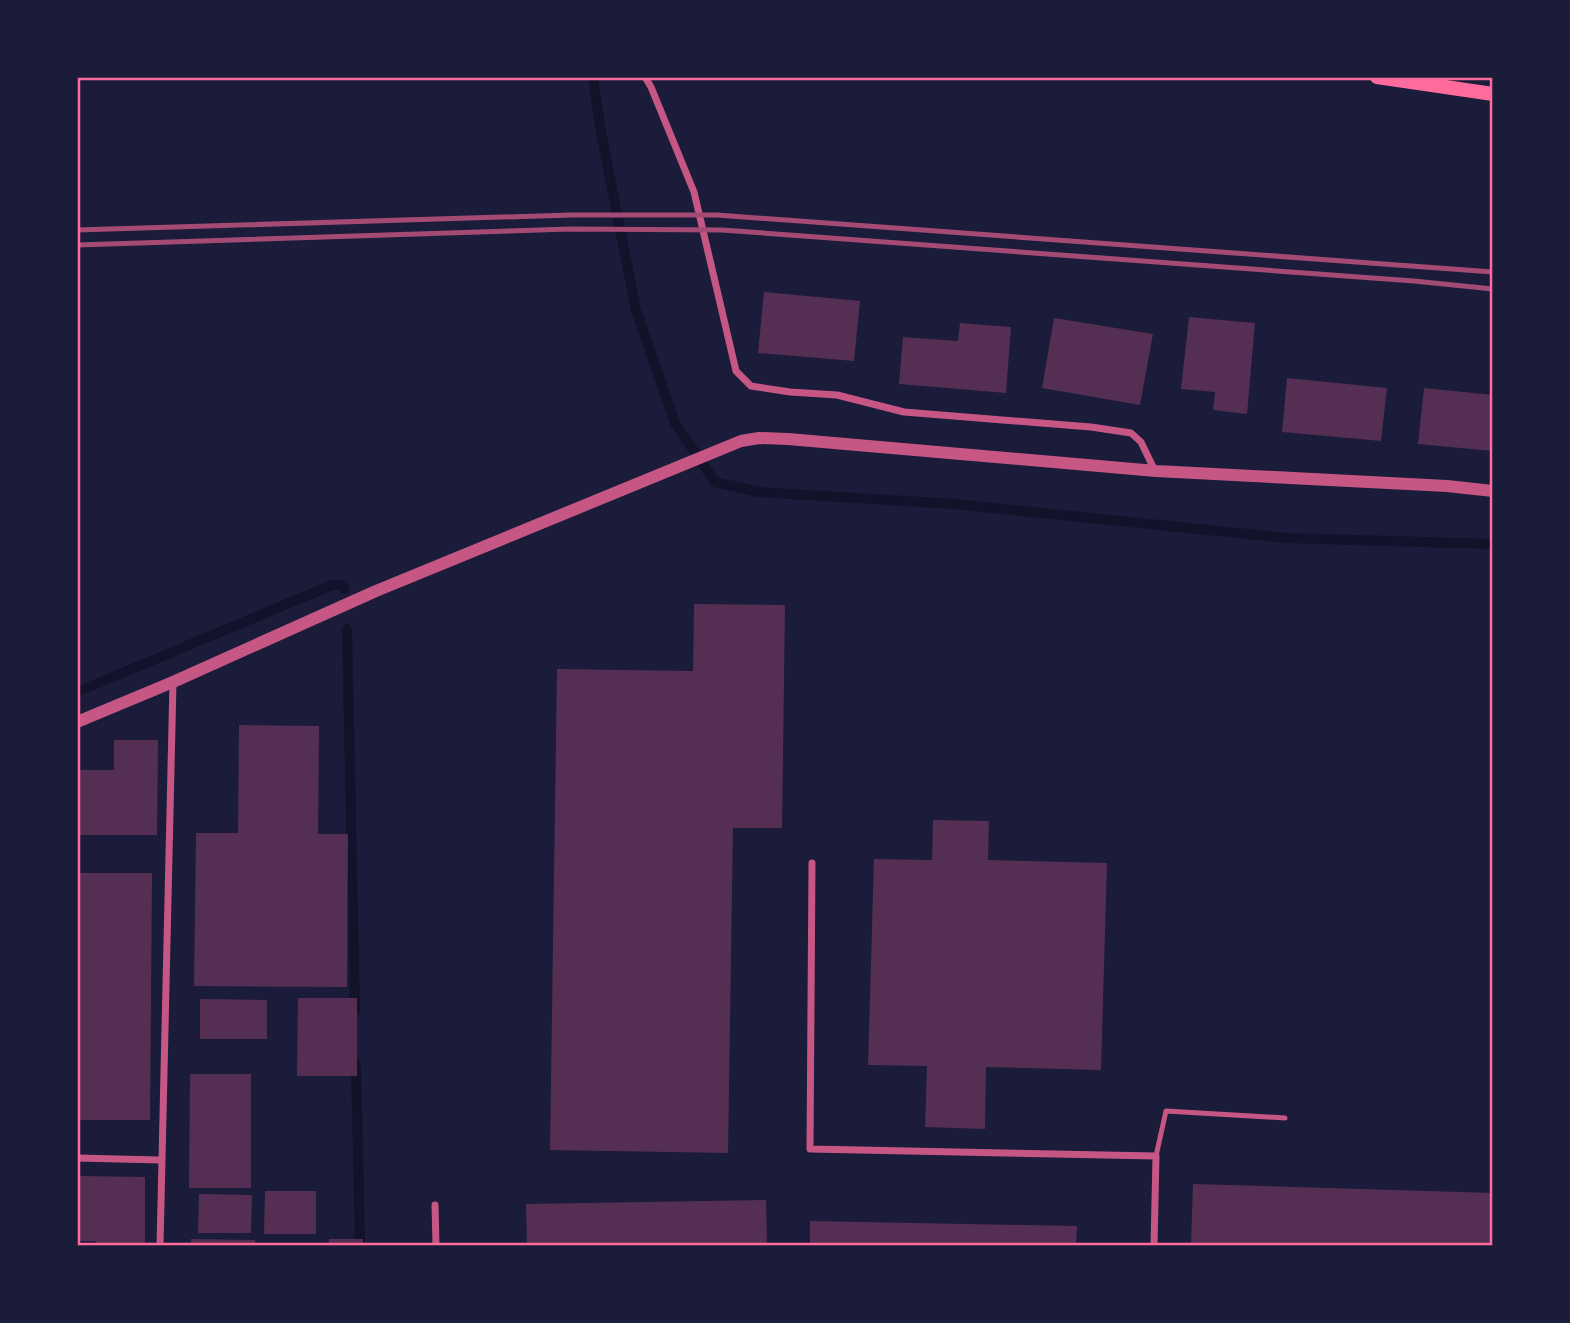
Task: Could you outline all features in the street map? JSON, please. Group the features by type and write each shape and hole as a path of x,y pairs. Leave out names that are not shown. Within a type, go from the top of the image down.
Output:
{"main road":[{"path":"1377,77 1493,94"}],"street":[{"path":"645,77 694,192 736,371 751,386 837,395 904,412 1091,427 1131,433 1141,442 1156,471"},
{"path":"77,722 376,591 651,476 724,446 759,438 1156,471 1447,486 1493,491"},
{"path":"160,1246 173,682"},
{"path":"812,863 810,1149 1156,1156 1154,1246"},
{"path":"77,1158 160,1160"},
{"path":"435,1205 436,1246"}],"lane":[{"path":"1156,1156 1166,1111 1285,1118"}],"building":[{"path":"764,292 860,301 854,361 758,353"},
{"path":"1189,317 1255,323 1247,414 1213,410 1215,392 1181,389"},
{"path":"1054,318 1153,334 1140,405 1042,388"},
{"path":"960,323 1011,327 1006,393 899,384 903,337 958,341"},
{"path":"1287,378 1387,388 1381,441 1282,432"},
{"path":"1424,388 1493,395 1493,451 1418,444"},
{"path":"694,604 785,605 782,828 733,828 728,1153 550,1150 557,669 693,671"},
{"path":"239,725 319,726 318,834 348,834 347,987 194,986 196,833 238,833"},
{"path":"114,740 158,740 157,835 77,835 77,770 114,770"},
{"path":"933,820 989,821 988,860 1107,863 1101,1070 986,1067 985,1129 925,1127 927,1066 868,1065 874,859 932,860"},
{"path":"77,873 152,873 150,1120 79,1120"},
{"path":"298,998 357,998 357,1076 297,1076"},
{"path":"200,999 267,1000 267,1039 200,1039"},
{"path":"190,1074 251,1074 251,1188 189,1188"},
{"path":"77,1176 145,1177 145,1246 96,1246 96,1241 79,1241"},
{"path":"1193,1184 1493,1193 1493,1246 1191,1246"},
{"path":"265,1191 316,1191 316,1234 264,1234"},
{"path":"199,1194 252,1195 251,1233 198,1233"},
{"path":"766,1200 767,1246 527,1246 526,1204"},
{"path":"810,1221 1077,1226 1076,1246 810,1246"},
{"path":"191,1239 255,1240 255,1246 191,1246"},
{"path":"329,1239 363,1239 363,1246 329,1246"}],"waterway":[{"path":"593,77 600,127 636,310 675,423 715,482 759,492 954,504 1286,538 1493,544"},
{"path":"77,692 332,585 340,585 345,589"},
{"path":"347,629 355,1011"},
{"path":"356,1065 360,1246"}],"railway":[{"path":"77,230 571,215 717,215 1493,272"},
{"path":"77,245 570,229 722,230 1493,289"}]}
